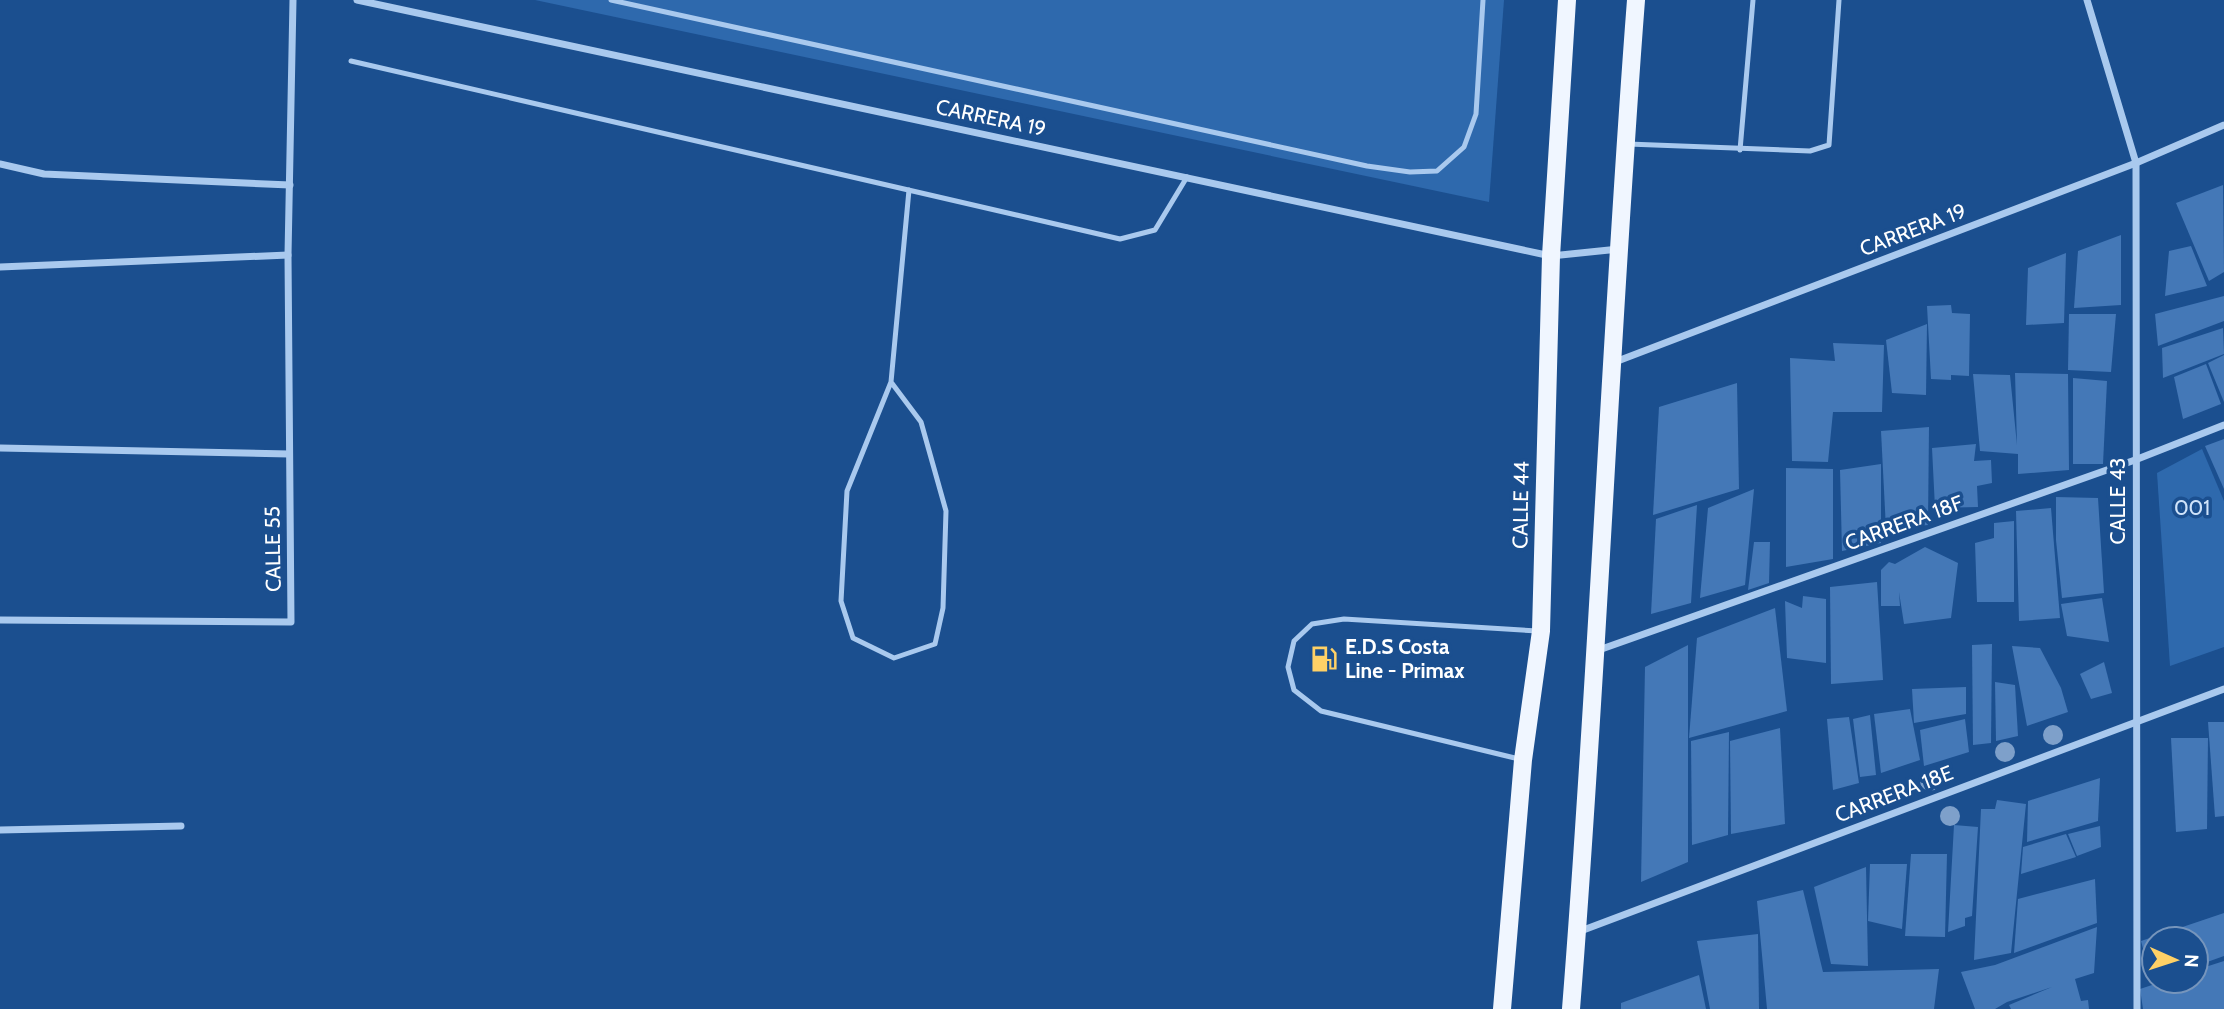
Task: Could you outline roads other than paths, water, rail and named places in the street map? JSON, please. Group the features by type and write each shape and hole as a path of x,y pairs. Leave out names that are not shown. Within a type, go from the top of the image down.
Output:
{"main road":[{"name":"CALLE 44","path":"1502,1009 1523,760 1541,631 1550,256 1567,0"},
{"path":"1571,1009 1636,0"}],"street":[{"name":"CALLE 55","path":"0,620 292,622 288,256 293,0"},
{"name":"CARRERA 19","path":"357,0 1550,256 1619,249"},
{"name":"CALLE 43","path":"2087,0 2136,163 2137,1009"},
{"name":"CARRERA 19","path":"1613,363 2136,163 2224,125"},
{"path":"0,164 44,174 290,185"},
{"path":"0,267 288,256"},
{"name":"CARRERA 18F","path":"1594,652 2135,460 2224,425"},
{"path":"0,447 289,454"},
{"name":"CARRERA 18E","path":"1577,932 2224,689"},
{"path":"0,830 181,826"}],"lane":[{"path":"611,0 1326,157 1410,172 1437,172 1464,147 1476,114 1483,0"},
{"path":"1740,150 1754,0"},
{"path":"1625,144 1810,151 1829,145 1839,0"},
{"path":"351,61 1120,239 1155,230 1187,177"},
{"path":"891,382 921,422 946,511 943,608 935,644 894,658 853,638 841,601 847,491 891,382 909,190"},
{"path":"1523,760 1321,711 1294,690 1288,667 1294,641 1312,624 1344,619 1541,631"}],"place":[{"name":"E.D.S Costa Line - Primax","path":"1324,659"}],"park label":[{"name":"001","path":"2192,508"}]}
